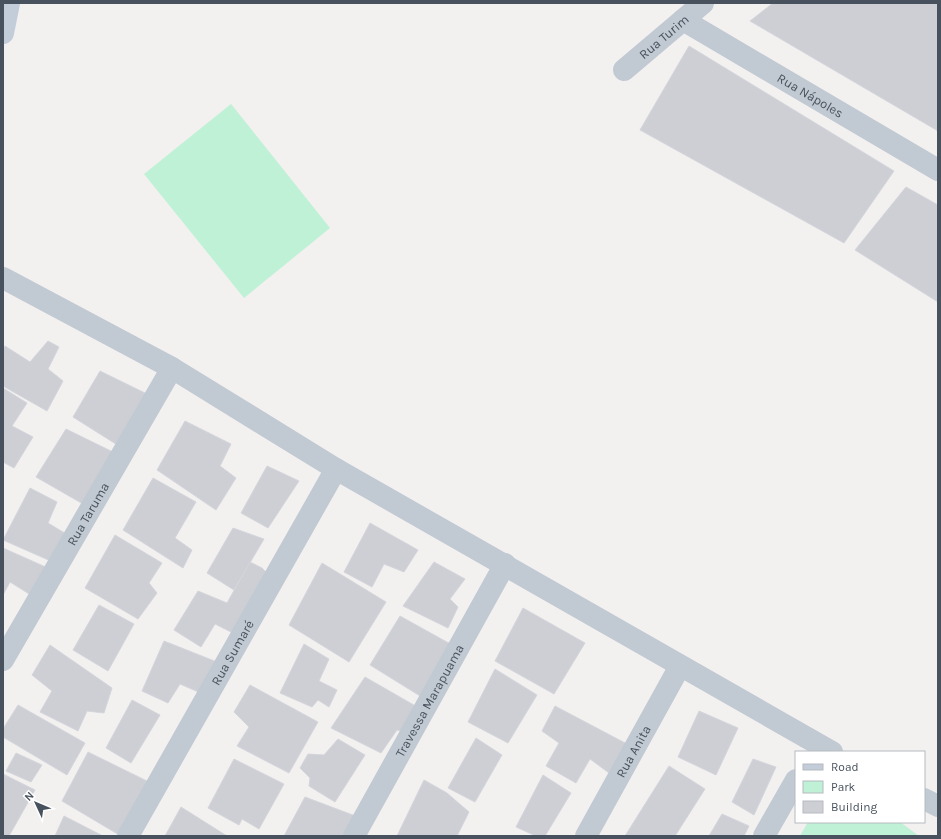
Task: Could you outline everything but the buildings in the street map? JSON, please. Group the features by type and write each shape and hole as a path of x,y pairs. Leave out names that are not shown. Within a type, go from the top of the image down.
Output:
{"street":[{"path":"3,34 9,3"},
{"name":"Rua Turim","path":"624,70 703,3"},
{"name":"Rua Nápoles","path":"683,20 938,170"},
{"path":"3,278 172,368 336,469 505,564 820,749"},
{"name":"Rua Taruma","path":"3,660 172,368"},
{"name":"Rua Sumaré","path":"128,836 336,469"},
{"name":"Travessa Marapuama","path":"354,836 505,564"},
{"name":"Rua Anita","path":"586,836 680,666"},
{"path":"764,836 795,782"},
{"path":"925,800 938,806"}],"green space":[{"path":"231,104 330,228 244,298 144,174"},
{"path":"807,823 901,823 919,836 800,836"}]}
